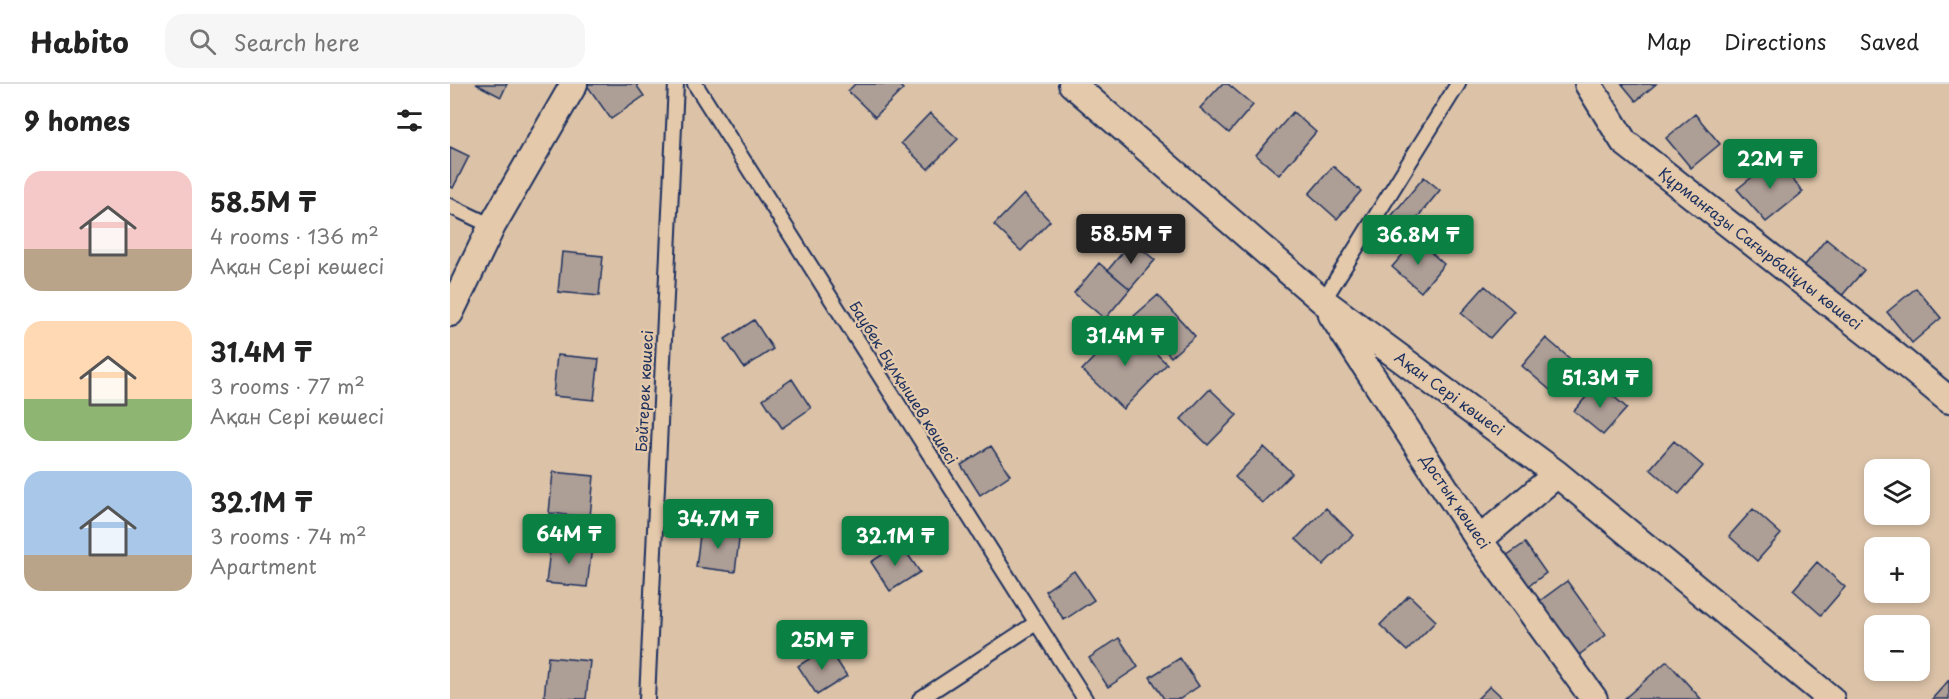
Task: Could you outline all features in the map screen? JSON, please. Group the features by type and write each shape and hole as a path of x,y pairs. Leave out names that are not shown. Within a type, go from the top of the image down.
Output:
{"street":[{"path":"450,313 492,226 574,84"},
{"name":"Ақан Сері көшесі","path":"1072,84 1323,301 1557,474 1831,699"},
{"name":"Құрманғазы Сағырбайұлы көшесі","path":"1588,84 1624,142 1949,400"},
{"name":"Достық көшесі","path":"1323,301 1479,540 1594,699"},
{"path":"1479,540 1557,474"}],"lane":[{"name":"Бәйтерек көшесі","path":"647,699 676,84"},
{"name":"Баубек Бұлқышев көшесі","path":"695,84 1085,699"},
{"path":"1323,301 1458,84"},
{"path":"450,206 492,226"},
{"path":"920,699 1036,623"}],"building":[{"path":"476,84 507,84 501,97"},
{"path":"586,84 638,84 644,96 611,119"},
{"path":"855,84 898,84 903,89 875,117 848,91"},
{"path":"1222,84 1228,84 1253,105 1229,133 1200,108"},
{"path":"1622,84 1656,84 1636,101"},
{"path":"1293,112 1316,132 1279,175 1256,155"},
{"path":"930,113 958,139 928,169 901,143"},
{"path":"1695,114 1720,144 1691,168 1666,138"},
{"path":"450,147 469,156 453,188 450,187"},
{"path":"1775,159 1803,192 1766,222 1737,189"},
{"path":"1333,166 1361,191 1337,219 1309,194"},
{"path":"1424,177 1440,190 1394,246 1378,232"},
{"path":"1024,194 1050,221 1021,251 994,225"},
{"path":"1416,239 1444,264 1421,292 1392,267"},
{"path":"1826,239 1864,270 1839,299 1802,269"},
{"path":"1132,241 1155,260 1130,289 1108,270"},
{"path":"562,252 603,256 599,296 558,292"},
{"path":"1099,263 1130,289 1105,319 1074,293"},
{"path":"1485,286 1514,311 1490,338 1461,313"},
{"path":"1916,288 1941,318 1912,343 1887,312"},
{"path":"1158,295 1195,336 1171,357 1134,316"},
{"path":"754,320 773,349 744,368 725,339"},
{"path":"1126,324 1167,364 1123,409 1082,370"},
{"path":"1546,338 1575,363 1550,390 1522,366"},
{"path":"557,355 599,359 594,400 553,396"},
{"path":"792,379 811,408 782,428 763,399"},
{"path":"1598,383 1627,408 1603,435 1574,411"},
{"path":"1210,389 1237,415 1208,445 1181,419"},
{"path":"1674,441 1703,466 1679,494 1650,469"},
{"path":"991,446 1010,475 980,495 961,465"},
{"path":"1264,447 1292,473 1262,503 1235,477"},
{"path":"553,472 594,476 590,517 549,513"},
{"path":"1326,508 1353,535 1323,565 1296,539"},
{"path":"1753,509 1781,534 1757,561 1729,536"},
{"path":"701,527 740,532 735,572 696,567"},
{"path":"551,542 592,547 587,587 546,583"},
{"path":"900,543 920,572 890,591 871,562"},
{"path":"1525,543 1546,573 1522,591 1500,560"},
{"path":"1817,562 1845,587 1821,615 1793,590"},
{"path":"1074,571 1094,600 1064,620 1045,591"},
{"path":"1567,581 1606,635 1576,657 1537,603"},
{"path":"1409,595 1436,621 1407,651 1380,625"},
{"path":"1119,638 1138,667 1108,687 1089,658"},
{"path":"828,647 847,676 817,695 798,666"},
{"path":"548,657 590,661 586,699 544,698"},
{"path":"1180,658 1199,686 1180,699 1164,699 1150,677"},
{"path":"1667,661 1701,699 1624,699"},
{"path":"1949,680 1949,699 1932,699"},
{"path":"1490,686 1504,699 1477,699"}]}
